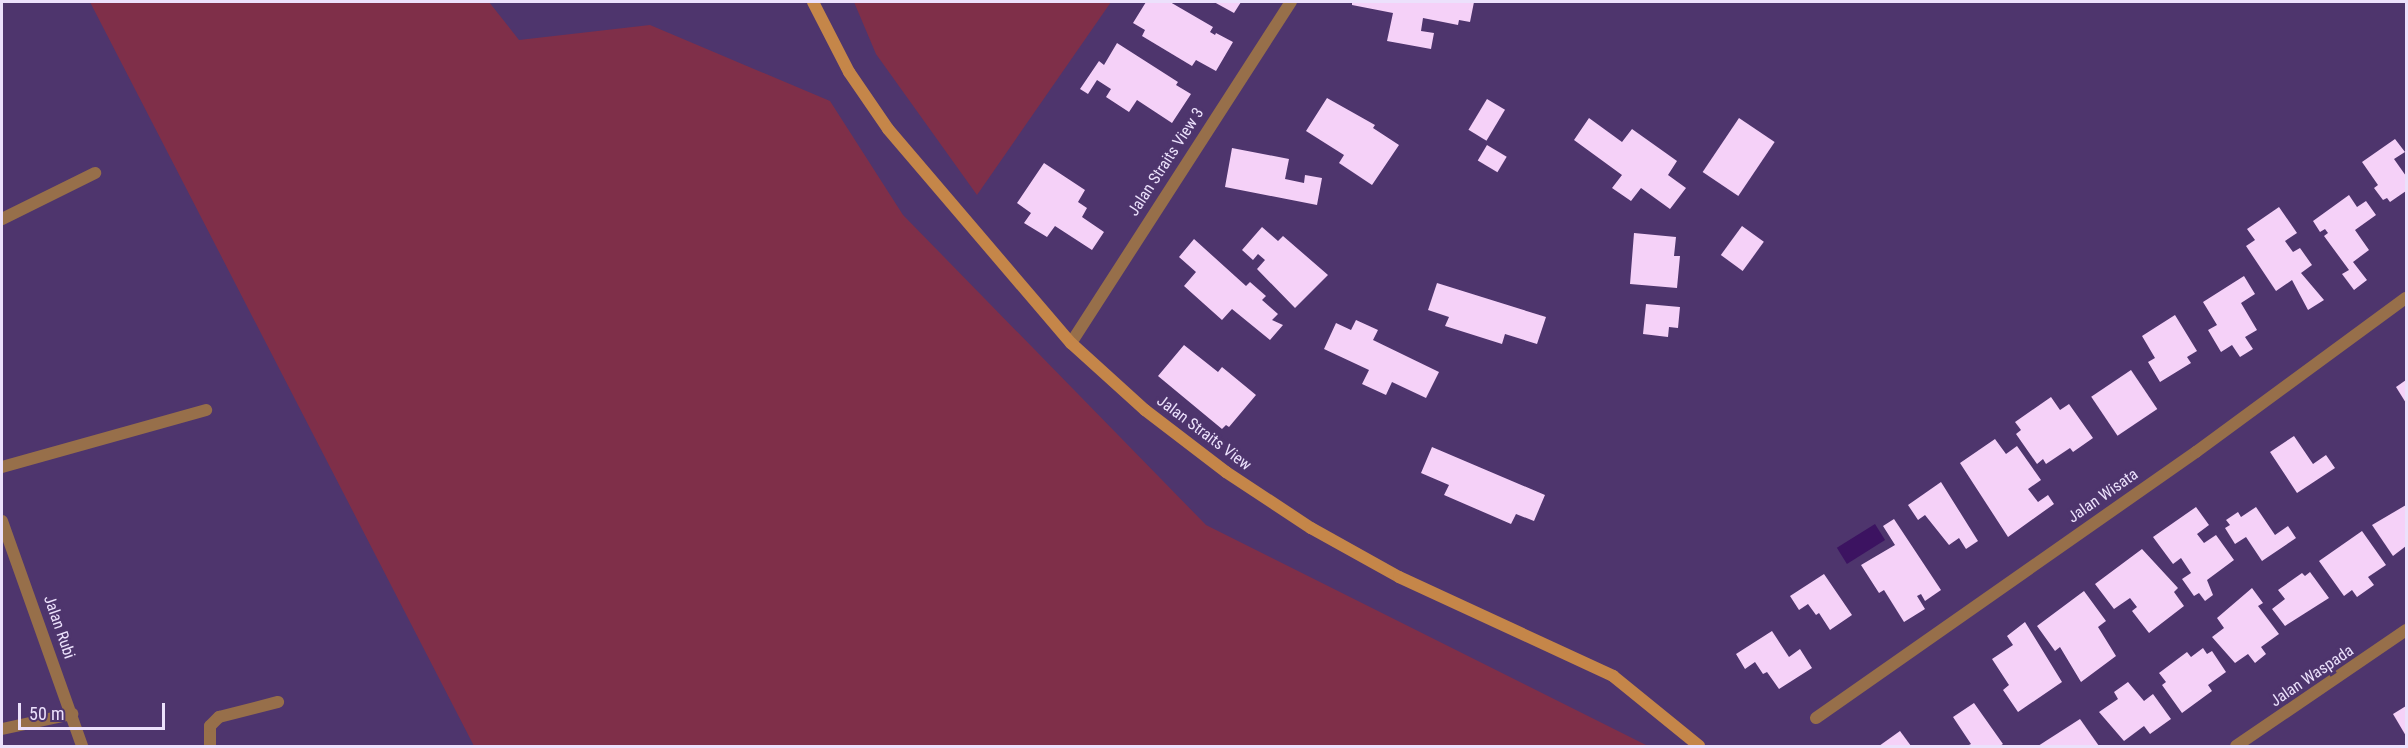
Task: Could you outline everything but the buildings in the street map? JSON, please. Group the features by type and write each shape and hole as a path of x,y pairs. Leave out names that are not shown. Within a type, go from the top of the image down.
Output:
{"street":[{"name":"Jalan Straits View","path":"813,2 849,72 888,129 1071,343 1145,410 1311,528 1399,578 1613,676 1699,747"},
{"name":"Jalan Straits View 3","path":"1071,343 1291,2"},
{"path":"2,219 95,173"},
{"name":"Jalan Wisata","path":"1816,718 2196,452 2406,297"},
{"path":"2,467 206,410"},
{"name":"Jalan Rubi","path":"2,521 82,747"},
{"name":"Jalan Waspada","path":"2236,747 2406,630"},
{"path":"210,747 210,726 219,717 278,702"},
{"path":"2,729 72,714"}],"shaded area":[{"path":"90,2 489,2 519,40 650,25 830,101 903,215 1206,525 1648,746 474,746"},
{"path":"854,2 1111,2 977,195 876,54"},
{"path":"1875,524 1885,540 1847,564 1837,548"}]}
